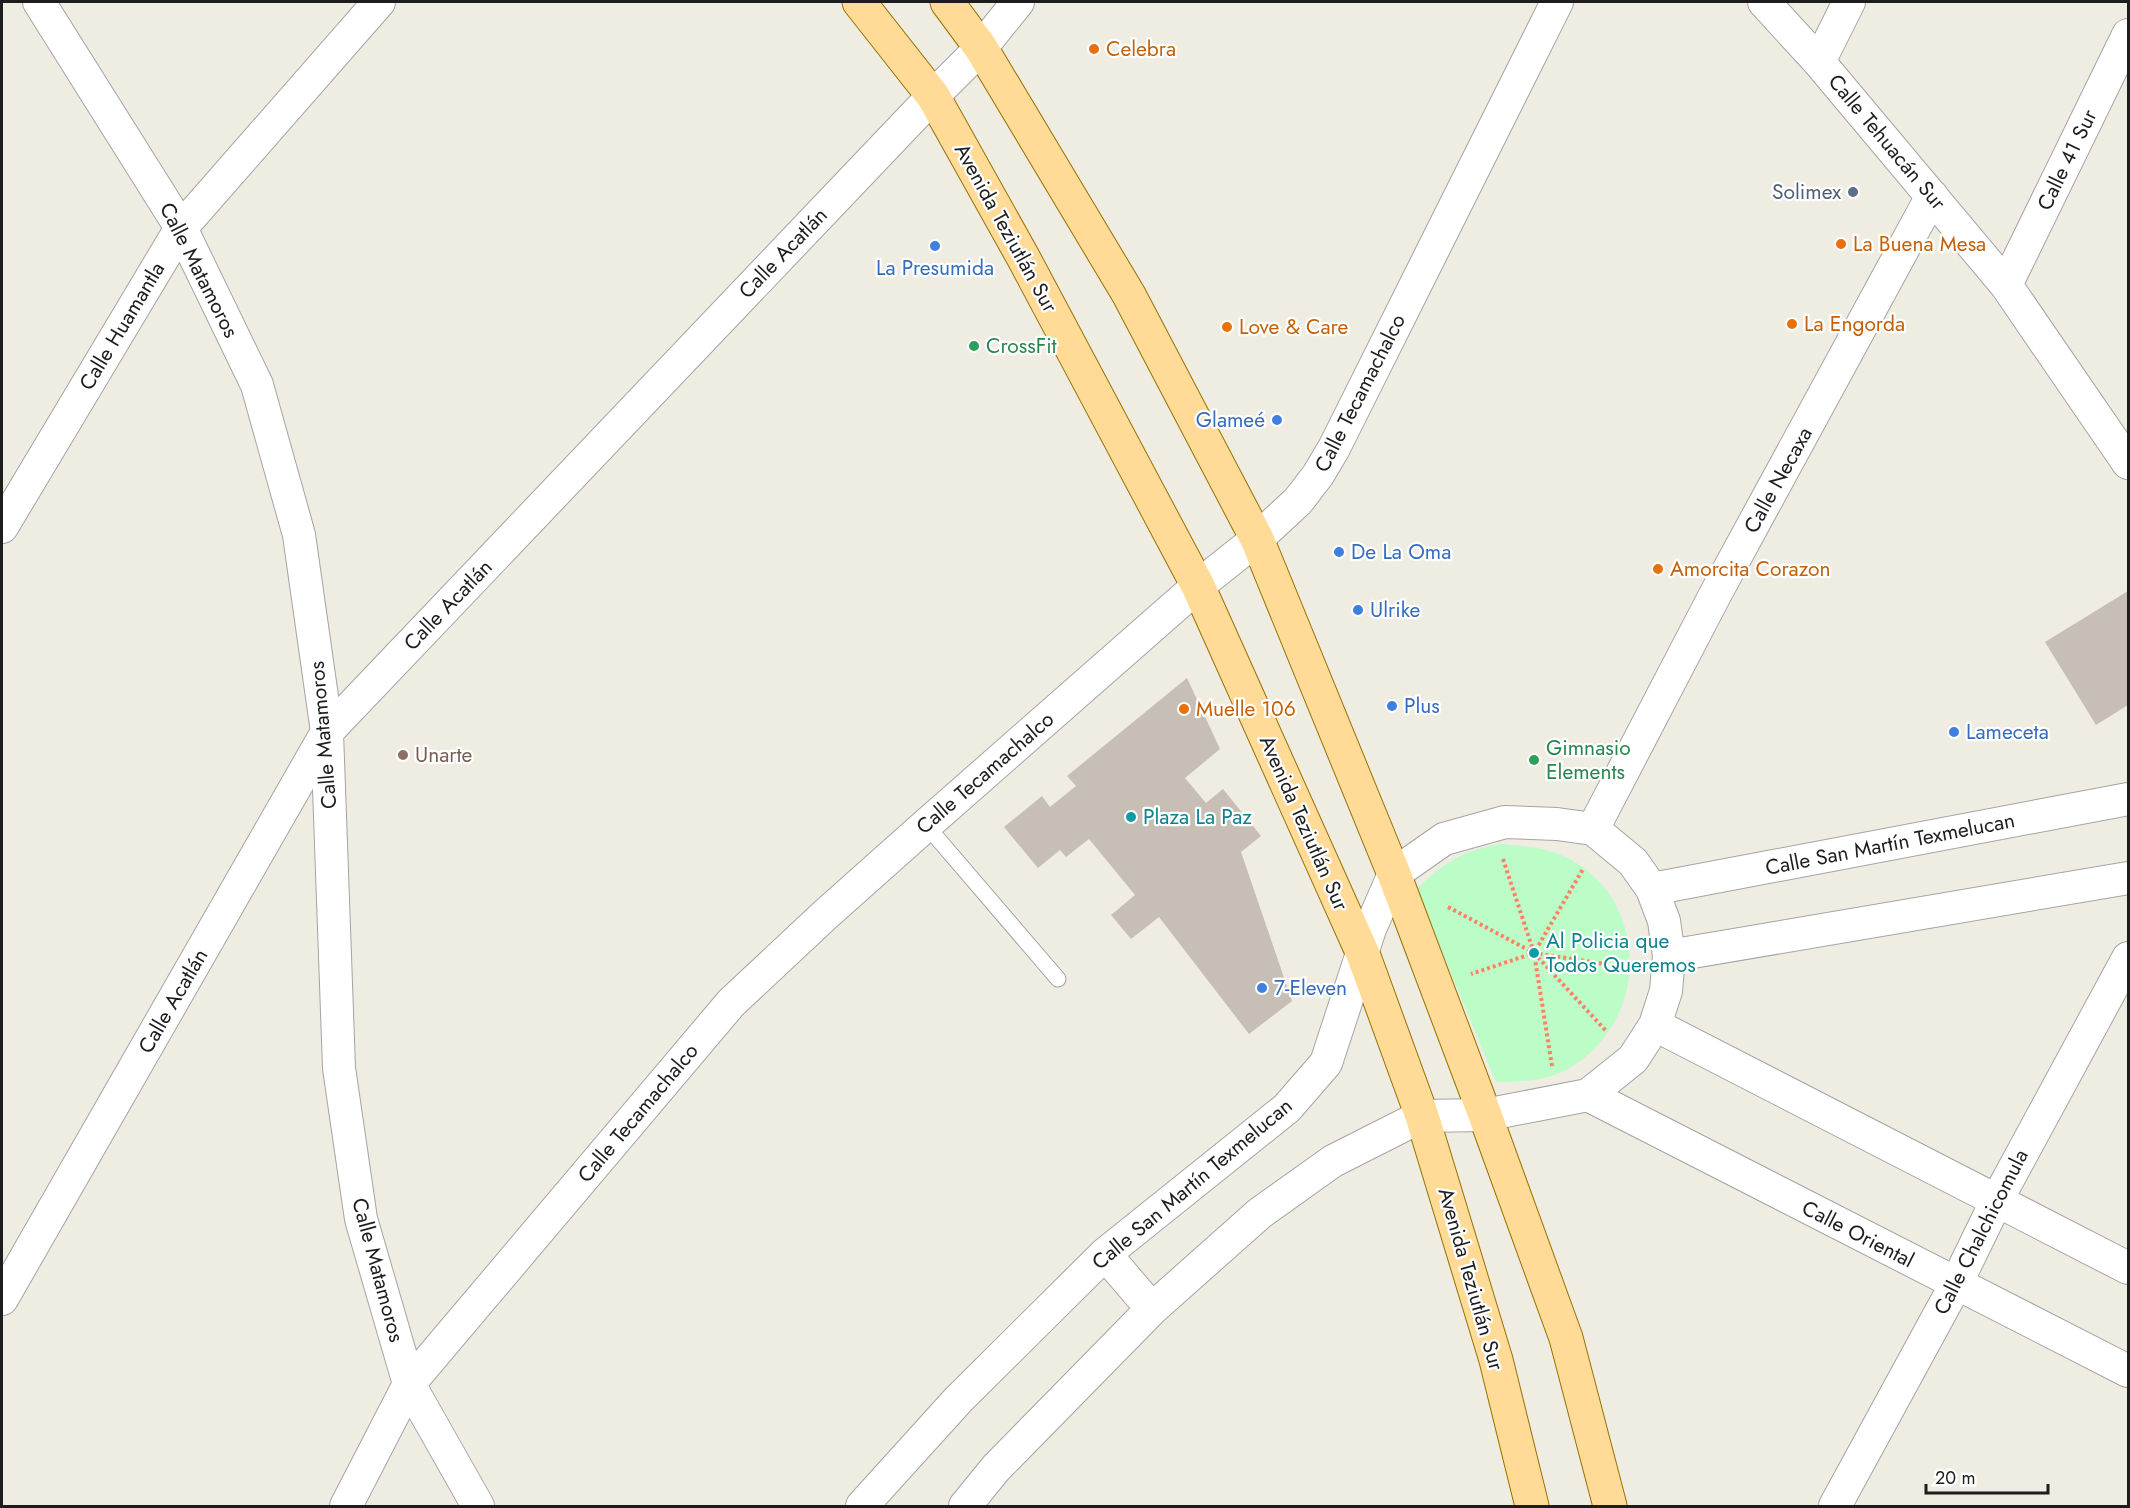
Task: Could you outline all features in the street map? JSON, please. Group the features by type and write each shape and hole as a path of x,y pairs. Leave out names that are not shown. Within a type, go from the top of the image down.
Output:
{"main road":[{"name":"Avenida Teziutlán Sur","path":"859,2 933,96 1029,267 1198,586 1363,954 1422,1116 1496,1360 1532,1506"},
{"path":"947,2 981,48 1129,295 1257,539 1394,874 1485,1115 1566,1338 1610,1506"}],"street":[{"name":"Calle Matamoros","path":"39,2 181,228 257,385 299,535 327,732 339,1068 361,1219 409,1384 478,1506"},
{"name":"Calle Huamantla","path":"2,527 181,228 379,2"},
{"name":"Calle Acatlán","path":"2,1299 327,732 981,48 1018,2"},
{"name":"Calle Tecamachalco","path":"346,1506 409,1384 731,1003 926,825 1298,501 1318,476 1334,447 1557,2"},
{"name":"Calle Tehuacán Sur","path":"1764,2 1819,62 2006,285 2128,463"},
{"path":"1819,62 1849,2"},
{"name":"Calle 41 Sur","path":"2006,285 2128,34"},
{"name":"Calle Necaxa","path":"1593,829 1716,593 1932,196"},
{"name":"Calle San Martín Texmelucan","path":"1652,889 2128,799"},
{"path":"965,1506 996,1468 1152,1309 1269,1207 1333,1161 1422,1116 1485,1115 1588,1095 1633,1059 1655,1025 1666,991 1669,956 1664,921 1652,889 1633,862 1593,829 1557,824 1504,822 1444,839 1394,874"},
{"name":"Calle San Martín Texmelucan","path":"862,1506 958,1400 1105,1254 1287,1108 1326,1063 1370,929 1394,874"},
{"path":"1669,956 2128,879"},
{"name":"Calle Chalchicomula","path":"1834,1506 1956,1284 1997,1200 2128,958"},
{"path":"1655,1025 2128,1268"},
{"name":"Calle Oriental","path":"1588,1095 2128,1371"},
{"path":"1105,1254 1152,1309"}],"lane":[{"path":"926,825 1058,979"}],"path":[{"path":"1502,855 1534,953 1553,1075"},
{"path":"1534,953 1584,869 1590,874"},
{"path":"1445,905 1534,953 1608,1034 1614,1023"},
{"path":"1463,976 1534,953 1631,968 1630,957"}],"green space":[{"path":"1498,844 1553,852 1590,873 1612,897 1625,926 1630,957 1627,989 1616,1019 1597,1046 1562,1072 1535,1080 1496,1082 1416,889 1462,855"}],"building":[{"path":"2128,591 2128,705 2096,725 2045,642"},
{"name":"Plaza La Paz","path":"1187,678 1220,749 1185,778 1206,803 1223,789 1261,836 1241,852 1292,1001 1249,1034 1159,917 1131,939 1111,915 1135,895 1089,839 1066,857 1060,850 1038,868 1004,827 1042,796 1050,807 1076,786 1067,776"}],"place":[{"name":"Celebra","path":"1094,49"},
{"name":"Solimex","path":"1853,192"},
{"name":"La Buena Mesa","path":"1841,244"},
{"name":"La Presumida","path":"935,246"},
{"name":"La Engorda","path":"1792,324"},
{"name":"Love & Care","path":"1227,327"},
{"name":"CrossFit","path":"974,346"},
{"name":"Glameé","path":"1277,420"},
{"name":"De La Oma","path":"1339,552"},
{"name":"Amorcita Corazon","path":"1658,569"},
{"name":"Ulrike","path":"1358,610"},
{"name":"Plus","path":"1392,706"},
{"name":"Muelle 106","path":"1184,709"},
{"name":"Lameceta","path":"1954,732"},
{"name":"Unarte","path":"403,755"},
{"name":"Gimnasio Elements","path":"1534,760"},
{"name":"Plaza La Paz","path":"1131,817"},
{"name":"Al Policia que Todos Queremos","path":"1534,953"},
{"name":"7-Eleven","path":"1262,988"}]}
